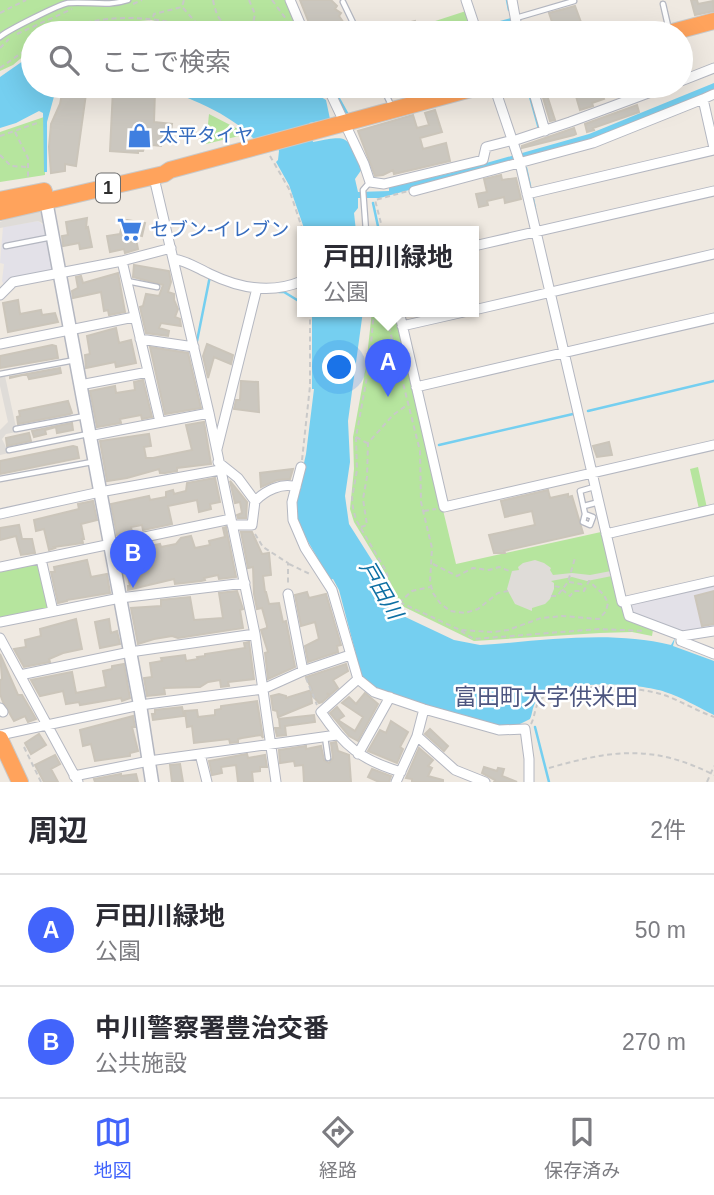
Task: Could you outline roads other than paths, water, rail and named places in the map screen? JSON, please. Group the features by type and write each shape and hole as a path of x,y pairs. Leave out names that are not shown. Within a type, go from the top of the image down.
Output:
{"highway":[{"path":"693,27 714,21"},
{"name":"1","path":"0,212 98,183 271,148 312,132 438,98"},
{"name":"1","path":"0,203 41,200 164,174 170,170"},
{"name":"1","path":"0,203 98,183"},
{"name":"1","path":"0,218 41,200"},
{"path":"0,737 18,782"},
{"path":"0,753 18,782"},
{"path":"0,764 10,782"}],"street":[{"path":"290,0 299,21"},
{"path":"466,0 473,21"},
{"path":"512,0 515,19"},
{"path":"693,76 714,68"},
{"path":"414,191 518,159 593,143 714,94"},
{"path":"333,98 364,164 366,186 483,160 486,147 545,131 634,98"},
{"path":"498,98 527,194 622,602 714,581"},
{"path":"535,98 545,131"},
{"path":"527,194 714,149 703,99"},
{"path":"155,181 209,413 256,634 276,782"},
{"path":"479,245 714,191"},
{"path":"41,200 59,273 152,782"},
{"path":"0,295 13,282 172,254 229,281 257,288 283,289 297,283"},
{"path":"479,309 714,254"},
{"path":"122,261 160,422"},
{"path":"218,461 257,288"},
{"path":"0,344 134,317"},
{"path":"400,317 444,507 714,445"},
{"path":"402,326 442,317"},
{"path":"416,387 714,318"},
{"path":"140,339 194,347"},
{"path":"80,385 148,372"},
{"path":"89,435 209,413"},
{"path":"0,514 100,492 218,461"},
{"path":"0,567 231,522 252,525 255,501 238,478 218,461"},
{"path":"301,467 291,509 296,528 332,590 358,679 374,692 424,709 499,730 525,729 529,782"},
{"path":"255,501 279,487 289,485 296,488"},
{"path":"606,534 714,509"},
{"path":"41,559 53,611"},
{"path":"0,622 120,597 245,583"},
{"path":"288,594 303,671"},
{"path":"625,601 629,616 682,636 714,631"},
{"path":"20,675 130,652 256,634"},
{"path":"682,636 681,641 714,654"},
{"path":"0,638 76,779 149,761 337,734"},
{"path":"0,737 140,705 262,689 350,655"},
{"path":"358,679 321,712 337,734 358,754 401,772"},
{"path":"358,754 390,697"},
{"path":"396,782 417,736 424,709"},
{"path":"417,736 455,770 485,782"},
{"path":"200,754 207,782"},
{"path":"453,782 455,770"}],"lane":[{"path":"29,21 64,2 111,4 128,0"},
{"path":"515,19 573,1"},
{"path":"343,2 352,21"},
{"path":"663,4 667,21"},
{"path":"0,37 21,24"},
{"path":"388,98 393,110"},
{"path":"366,186 366,226"},
{"path":"6,246 52,237"},
{"path":"126,281 157,287"},
{"path":"0,374 75,360"},
{"path":"16,429 86,416"},
{"path":"9,450 89,435"},
{"path":"0,479 94,462"},
{"path":"585,514 580,491 595,487"},
{"path":"584,506 598,502"},
{"path":"325,736 328,758"}],"water":[{"path":"21,62 21,98 54,98 47,122 47,172 44,172 43,113 39,111 0,128 0,77"},
{"path":"714,83 714,90 591,140 380,198 358,198 358,208 354,213 355,226 303,226 289,185 276,162 279,151 274,134 254,139 233,121 187,98 323,98 326,100 330,119 309,123 313,142 334,138 345,140 349,144 362,169 355,179 358,192 389,191 389,187 451,173 589,134 677,98 693,98 693,92"},
{"name":"戸田川","path":"312,317 362,317 348,421 350,462 345,496 349,524 380,573 391,607 399,614 454,640 480,645 599,637 671,645 675,638 673,646 714,661 714,715 653,689 619,685 580,686 548,693 536,701 530,719 518,725 498,727 397,697 374,689 363,681 339,590 333,579 330,580 298,524 295,503 306,454 312,389"}],"waterway":[{"path":"507,0 509,10"},
{"path":"505,21 512,19"},
{"path":"339,98 347,113"},
{"path":"530,98 539,129"},
{"path":"526,168 530,186"},
{"path":"533,199 535,209"},
{"path":"373,203 378,226"},
{"path":"197,341 210,276"},
{"path":"279,292 297,300"},
{"path":"588,411 714,381"},
{"path":"439,445 573,414"},
{"path":"535,727 549,782"}],"place":[{"name":"太平タイヤ","path":"139,135"},
{"name":"セブン-イレブン","path":"130,229"},
{"name":"戸田川緑地","path":"388,397"},
{"name":"中川警察署豊治交番","path":"133,588"}],"district":[{"name":"富田町大字供米田","path":"546,697"}]}
